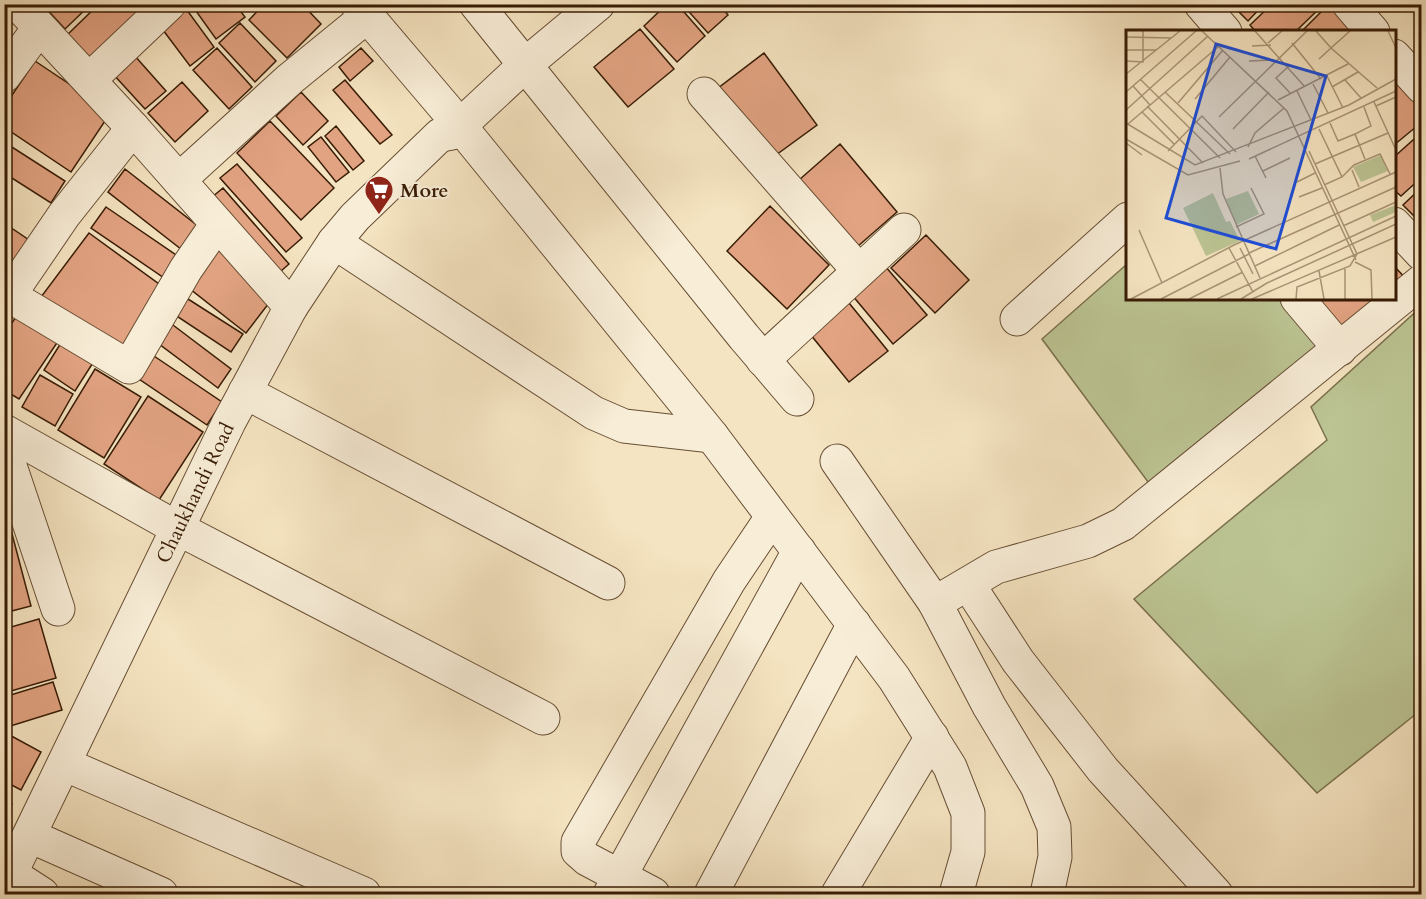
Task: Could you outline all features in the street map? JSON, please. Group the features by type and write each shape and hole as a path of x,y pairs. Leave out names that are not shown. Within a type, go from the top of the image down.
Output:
{"street":[{"path":"89,80 169,4"},
{"path":"476,4 797,399"},
{"path":"521,58 567,4"},
{"path":"521,58 598,4"},
{"path":"1201,4 1223,30"},
{"path":"1349,4 1371,30"},
{"path":"179,180 361,11 449,124 712,436 894,678 950,767 968,813 968,852 956,894"},
{"path":"4,76 29,16 133,128 291,307"},
{"path":"1396,57 1422,87"},
{"name":"Chaukhandi Road","path":"8,880 244,392 291,307 334,242 355,217 449,124 521,58"},
{"path":"704,94 859,271"},
{"path":"133,128 64,215 7,300 129,367 186,269 217,224"},
{"path":"1017,319 1126,221"},
{"path":"1396,225 1422,254"},
{"path":"763,360 904,230"},
{"path":"334,242 594,412 624,426 712,436"},
{"path":"935,603 996,567 1088,541 1123,524 1422,281"},
{"path":"1299,300 1340,349"},
{"path":"244,392 608,583"},
{"path":"4,431 177,528 543,718"},
{"path":"4,448 58,609"},
{"path":"837,462 935,603 989,706 1037,786 1054,827 1055,857 1047,894"},
{"path":"653,894 615,885 581,855 578,851 578,842 729,581 772,517"},
{"path":"615,885 799,551"},
{"path":"968,584 1018,661 1103,770 1216,894"},
{"path":"711,894 854,624"},
{"path":"838,894 932,737"},
{"path":"64,764 364,894"},
{"path":"30,836 161,894"},
{"path":"8,880 42,894"}],"green space":[{"path":"1126,265 1126,300 1280,300 1329,356 1151,486 1042,339"},
{"path":"1421,307 1421,710 1317,793 1134,599 1327,440 1311,407"}],"building":[{"path":"42,4 91,4 65,29"},
{"path":"99,4 135,4 149,19 97,69 66,36"},
{"path":"191,4 235,4 245,17 216,39"},
{"path":"264,4 302,4 321,24 287,58 249,20"},
{"path":"667,4 677,4 705,36 677,62 644,26"},
{"path":"682,4 719,4 728,15 708,33"},
{"path":"1231,4 1264,4 1248,21"},
{"path":"1272,4 1324,4 1297,30 1254,30 1250,25"},
{"path":"1329,4 1344,4 1353,30 1303,30"},
{"path":"184,6 214,47 190,66 160,26"},
{"path":"240,23 276,61 255,82 219,43"},
{"path":"4,29 24,46 4,68"},
{"path":"640,29 674,69 628,107 594,67"},
{"path":"217,48 252,87 229,109 193,70"},
{"path":"361,48 373,61 350,81 339,67"},
{"path":"764,53 817,125 765,163 713,92"},
{"path":"134,55 166,91 145,109 113,74"},
{"path":"35,61 111,112 71,172 4,127 4,107"},
{"path":"1396,69 1422,98 1422,122 1396,143"},
{"path":"345,80 392,135 380,144 333,90"},
{"path":"182,82 208,111 175,142 148,113"},
{"path":"301,92 328,121 303,145 276,116"},
{"path":"270,121 334,188 301,220 237,153"},
{"path":"336,126 364,161 353,170 325,136"},
{"path":"1422,132 1422,177 1401,196 1396,192 1396,155"},
{"path":"321,137 349,172 336,182 308,147"},
{"path":"4,142 65,181 51,203 4,173"},
{"path":"840,144 897,212 849,254 791,187"},
{"path":"237,164 302,238 286,252 220,178"},
{"path":"125,169 203,230 186,253 108,192"},
{"path":"1422,187 1422,224 1403,205"},
{"path":"223,188 289,264 272,279 206,202"},
{"path":"770,206 829,265 787,309 727,251"},
{"path":"106,207 185,261 170,282 91,228"},
{"path":"4,223 32,242 12,270 4,265"},
{"path":"89,233 170,292 122,357 41,297"},
{"path":"926,235 969,280 935,313 891,268"},
{"path":"215,246 276,294 246,333 185,285"},
{"path":"885,266 927,315 893,344 852,295"},
{"path":"1396,268 1410,283 1396,294"},
{"path":"177,292 243,334 231,352 166,309"},
{"path":"845,298 888,351 849,382 806,329"},
{"path":"1318,300 1390,300 1341,341 1311,306"},
{"path":"23,307 63,334 19,399 4,390 4,334"},
{"path":"165,319 231,369 218,388 151,338"},
{"path":"64,338 96,358 75,391 44,370"},
{"path":"151,354 222,402 207,425 136,377"},
{"path":"95,369 141,397 104,458 58,430"},
{"path":"40,375 73,394 55,426 22,407"},
{"path":"148,396 203,432 159,500 104,464"},
{"path":"11,530 31,606 4,613 4,532"},
{"path":"39,619 56,678 4,693 4,629"},
{"path":"53,682 62,710 4,728 4,697"},
{"path":"4,732 41,752 21,790 4,781"},
{"path":"4,800 12,804 4,820"}],"place":[{"name":"More","path":"379,216"}]}
